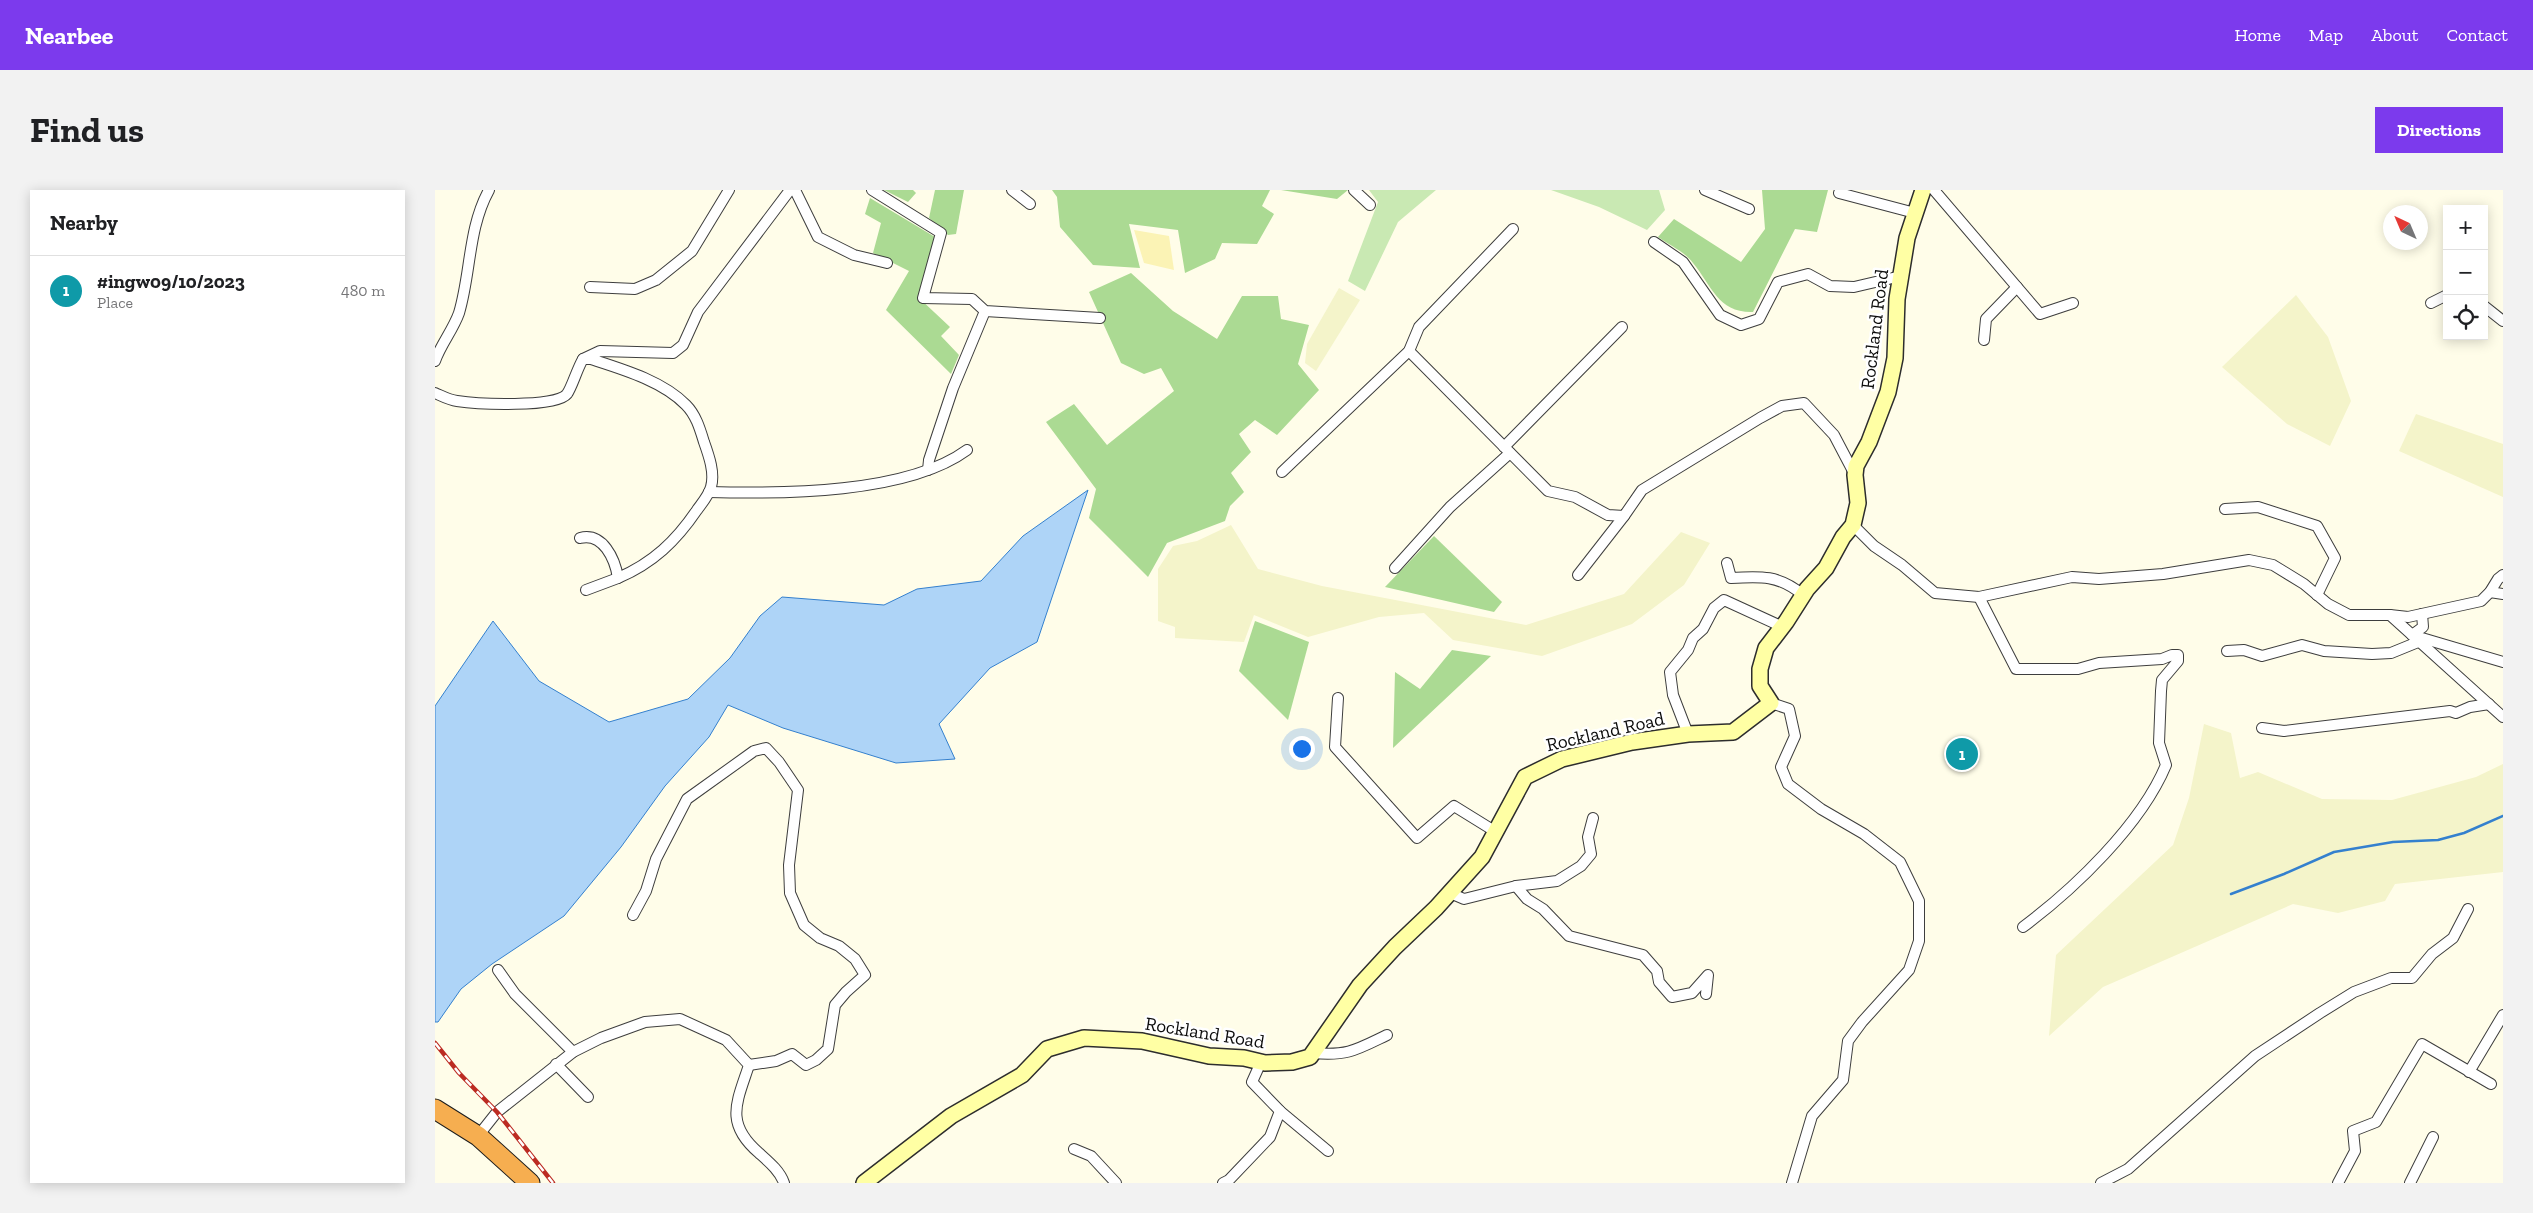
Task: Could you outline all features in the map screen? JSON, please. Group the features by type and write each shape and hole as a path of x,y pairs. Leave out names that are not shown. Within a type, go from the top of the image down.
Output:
{"highway":[{"path":"435,1109 477,1136 530,1183"}],"street":[{"path":"435,361 459,312 467,260 483,202 489,190"},
{"path":"590,287 635,290 656,280 692,251 729,190"},
{"path":"435,394 454,401 478,404 502,405 556,402 567,394 583,359 600,351 673,353 683,345 698,312 790,190"},
{"path":"795,190 817,237 854,255 887,263"},
{"path":"872,190 941,234 923,298 972,299 985,311 1100,318"},
{"path":"1012,190 1031,204"},
{"path":"1354,190 1370,205"},
{"path":"1705,190 1749,209"},
{"name":"Rockland Road","path":"864,1183 951,1116 1022,1075 1047,1049 1084,1038 1142,1041 1209,1056 1261,1062 1292,1062 1313,1054 1361,985 1482,857 1525,777 1547,764 1631,742 1688,734 1733,732 1771,703 1760,686 1760,670 1766,648 1803,595 1826,568 1843,537 1853,525 1858,503 1855,475 1857,466 1889,392 1895,358 1897,299 1907,238 1923,190"},
{"path":"1934,190 2040,314 2073,303"},
{"path":"1839,193 1915,213"},
{"path":"1409,351 1282,472 1402,358 1409,351 1419,327 1513,229"},
{"path":"1654,242 1683,262 1720,315 1741,325 1759,319 1778,282 1808,274 1830,286 1854,287 1901,276"},
{"path":"1984,340 1986,319 2017,287"},
{"path":"2431,303 2443,297"},
{"path":"2488,309 2503,321"},
{"path":"928,470 929,460 953,388 985,311"},
{"path":"1395,568 1622,327"},
{"path":"1409,351 1548,491 1575,498 1608,515 1624,516"},
{"path":"583,359 602,363 652,383 669,391 687,406 699,425 710,457 712,475 709,492 668,548 641,568 586,590"},
{"path":"1578,575 1642,490 1760,418 1792,403 1805,403 1834,435 1855,475"},
{"path":"709,492 771,494 870,485 928,470 954,460 967,450"},
{"path":"2225,509 2258,507 2317,526 2335,558 2317,595"},
{"path":"1853,525 1874,546 1902,565 1935,593 1979,597 2064,578 2099,579 2163,574 2249,560 2273,565 2349,614 2408,617 2481,601 2490,592 2497,579 2503,575"},
{"path":"580,538 588,536 600,542 616,564 618,578"},
{"path":"1727,563 1731,578 1764,576 1790,584 1803,595"},
{"path":"2490,592 2503,594"},
{"path":"1979,597 2016,669 2078,669 2099,663 2162,659 2178,655 2178,661 2162,680 2159,743 2166,765 2160,781 2108,849 2055,903 2023,927"},
{"path":"1688,734 1673,695 1670,672 1688,650 1693,638 1703,629 1713,608 1724,600 1783,626"},
{"path":"2227,651 2244,650 2262,656 2302,646 2331,652 2391,653 2415,638 2423,627 2422,614"},
{"path":"2390,615 2503,717"},
{"path":"2415,638 2503,662"},
{"path":"1337,698 1335,747 1417,838 1454,806 1496,832"},
{"path":"1771,703 1789,709 1795,736 1781,767 1787,784 1821,809 1865,834 1900,862 1919,901 1919,941 1909,970 1848,1042 1843,1080 1812,1116 1792,1183"},
{"path":"2262,728 2284,731 2450,710 2456,713 2470,707 2489,704"},
{"path":"633,915 646,891 656,859 687,799 749,755 766,748 779,762 798,790 789,866 790,893 804,925 821,938 839,946 855,959 865,975 835,1005 828,1049 816,1060 806,1065 792,1054 775,1061 749,1065"},
{"path":"1450,893 1464,900 1516,886 1557,881 1581,866 1591,854 1588,836 1593,818"},
{"path":"1516,886 1527,899 1543,909 1569,936 1643,955 1657,971 1659,982 1672,997 1692,993 1708,975 1706,994"},
{"path":"2101,1183 2128,1169 2255,1056 2303,1024 2354,992 2391,978 2413,978 2432,954 2453,938 2468,909"},
{"path":"498,970 515,994 573,1052"},
{"path":"2469,1072 2503,1015"},
{"path":"477,1136 497,1112 555,1064 573,1052 601,1038 645,1022 680,1019 726,1040 749,1065"},
{"path":"1313,1054 1338,1055 1351,1053 1387,1035"},
{"path":"2338,1183 2355,1151 2353,1131 2377,1122 2422,1044 2491,1084"},
{"path":"1261,1062 1252,1082 1280,1111 1328,1152"},
{"path":"555,1064 588,1097"},
{"path":"749,1065 736,1102 737,1120 752,1146 781,1175 785,1183"},
{"path":"1223,1183 1235,1174 1270,1137 1280,1111"},
{"path":"2410,1183 2433,1137"},
{"path":"1074,1149 1091,1156 1116,1183"}],"green space":[{"path":"884,190 913,190 916,193 908,202"},
{"path":"935,190 964,190 956,234 948,235 929,218"},
{"path":"1052,190 1270,190 1262,206 1274,214 1257,244 1222,243 1215,259 1185,273 1178,230 1129,224 1140,268 1093,265 1060,227 1057,197"},
{"path":"1281,190 1348,190 1337,199"},
{"path":"1369,190 1436,190 1398,222 1365,291 1348,281 1378,202"},
{"path":"1551,190 1659,190 1665,210 1647,230 1599,207"},
{"path":"1762,190 1828,190 1817,232 1795,229 1753,312 1741,311 1724,303 1711,289 1690,259 1658,237 1674,219 1741,262 1765,229"},
{"path":"870,198 935,237 918,297 950,327 941,336 959,355 951,374 886,310 909,271 873,253 881,223 865,214"},
{"path":"1131,273 1173,311 1217,339 1242,296 1278,296 1281,319 1309,325 1298,364 1319,390 1277,435 1255,420 1239,434 1251,452 1231,473 1244,492 1230,506 1225,521 1167,543 1148,577 1089,518 1096,489 1046,422 1074,404 1107,445 1174,391 1161,368 1144,374 1121,363 1089,292"},
{"path":"1339,288 1360,300 1316,371 1305,363 1307,344"},
{"path":"2296,295 2328,337 2351,401 2330,446 2287,424 2222,367"},
{"path":"2416,414 2503,444 2503,497 2399,451"},
{"path":"1231,525 1258,569 1322,586 1526,625 1624,594 1681,532 1710,543 1684,585 1632,624 1542,656 1453,640 1424,613 1379,617 1308,637 1254,615 1244,642 1175,638 1175,627 1158,621 1158,569 1173,546 1197,541"},
{"path":"1434,536 1502,602 1494,612 1385,587"},
{"path":"1255,621 1309,642 1288,720 1239,671"},
{"path":"1452,650 1491,656 1393,748 1395,672 1420,689"},
{"path":"2204,724 2231,733 2240,778 2258,772 2322,799 2392,800 2476,777 2503,764 2503,872 2395,884 2385,901 2338,913 2293,904 2103,987 2049,1036 2056,955 2173,845 2189,798"}],"sand":[{"path":"1134,230 1169,236 1174,270 1144,263"}],"water":[{"path":"1088,490 1037,642 990,668 939,724 955,759 896,763 783,728 728,705 709,737 665,786 621,847 564,916 492,964 461,989 438,1022 435,1022 435,706 493,621 539,681 609,722 688,699 730,658 760,616 782,597 884,605 917,589 981,581 1023,536"}],"waterway":[{"path":"2231,894 2334,852 2393,842 2438,840 2464,833 2503,816"}],"railway":[{"path":"435,1043 459,1073 497,1112 553,1183"}],"place":[{"name":"#ingw09/10/2023","path":"1962,754"}]}
